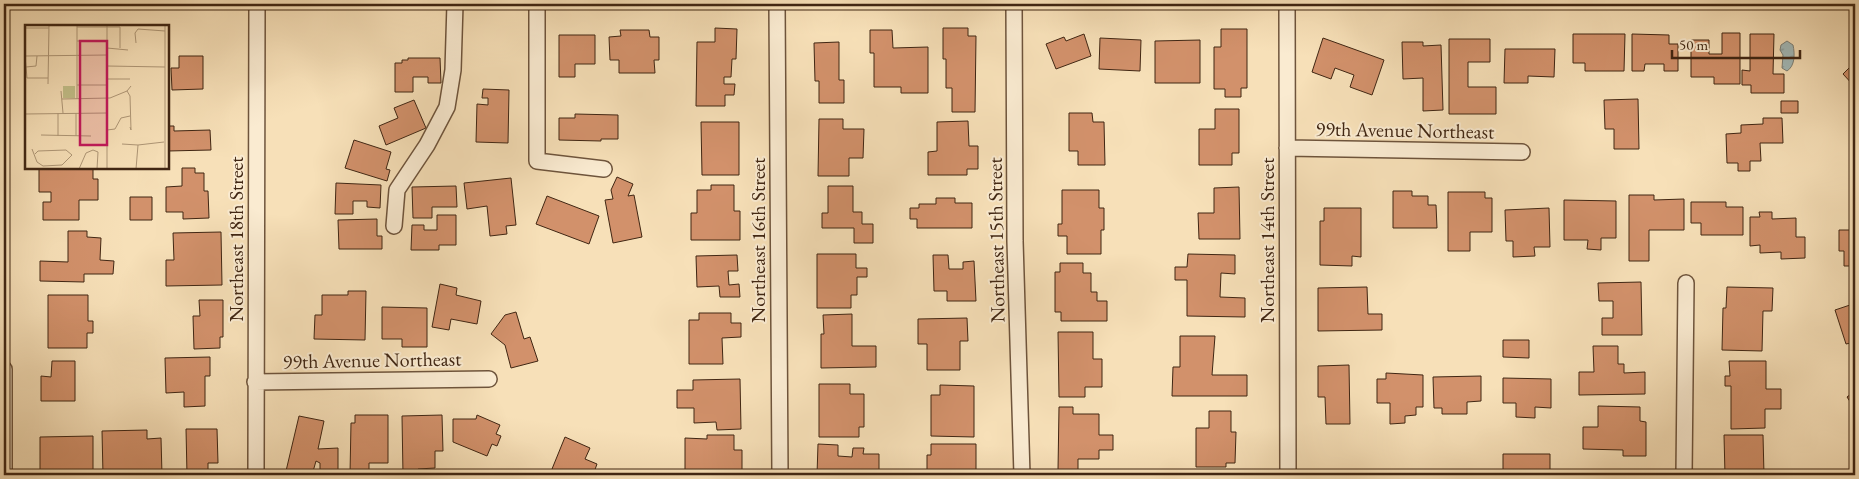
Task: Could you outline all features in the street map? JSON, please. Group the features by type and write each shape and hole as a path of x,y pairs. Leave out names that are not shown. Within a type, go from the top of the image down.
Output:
{"street":[{"name":"Northeast 18th Street","path":"256,475 257,4"},
{"path":"394,226 397,190 427,145 447,107 453,70 455,4"},
{"path":"537,4 537,161 604,169"},
{"name":"Northeast 16th Street","path":"777,4 780,475"},
{"name":"Northeast 15th Street","path":"1014,4 1014,241 1022,475"},
{"name":"Northeast 14th Street","path":"1287,4 1288,475"},
{"name":"99th Avenue Northeast","path":"1287,148 1522,152"},
{"path":"1684,475 1686,283"},
{"path":"4,369 4,475"},
{"name":"99th Avenue Northeast","path":"255,382 489,379"}],"water":[{"path":"1787,41 1793,45 1794,56 1792,66 1787,71 1782,68 1783,55 1780,50 1781,45"}],"building":[{"path":"715,28 737,29 736,59 732,59 731,77 724,77 724,84 735,84 734,95 725,95 725,106 696,106 697,42 715,42"},
{"path":"943,28 968,28 968,36 976,36 975,112 952,112 952,88 946,88 946,59 943,59"},
{"path":"1221,29 1247,29 1247,88 1241,88 1241,97 1225,97 1225,89 1214,89 1214,47 1221,47"},
{"path":"620,30 649,30 650,37 659,37 659,60 654,60 655,73 619,73 619,60 610,60 609,37 621,36"},
{"path":"870,30 892,30 893,48 928,47 928,93 901,93 901,87 874,87 874,53 870,53"},
{"path":"1722,33 1740,33 1740,84 1714,84 1714,77 1691,77 1691,40 1709,40 1709,54 1722,54"},
{"path":"1084,34 1091,56 1056,69 1046,44 1064,37 1066,41"},
{"path":"1573,34 1625,34 1624,71 1585,71 1585,63 1573,63"},
{"path":"1632,34 1669,35 1669,44 1678,44 1678,71 1664,71 1664,64 1645,64 1644,71 1632,71"},
{"path":"1750,34 1774,34 1773,74 1784,74 1784,93 1751,93 1751,85 1742,85 1742,70 1750,71"},
{"path":"559,35 595,35 595,64 575,64 575,77 559,77"},
{"path":"1100,38 1141,40 1140,71 1099,69"},
{"path":"1323,38 1384,60 1372,95 1350,87 1354,75 1335,68 1331,79 1312,72"},
{"path":"1449,39 1490,39 1490,62 1468,62 1468,87 1496,87 1496,114 1449,114"},
{"path":"1200,40 1200,83 1155,83 1155,41"},
{"path":"839,42 839,80 844,80 844,103 819,103 819,81 815,81 814,43"},
{"path":"1402,42 1423,42 1423,46 1441,45 1443,110 1423,111 1423,78 1403,79"},
{"path":"1505,49 1555,49 1554,77 1528,76 1528,83 1504,83"},
{"path":"179,56 203,56 203,89 172,90 171,68 179,68"},
{"path":"408,58 440,58 441,83 428,83 428,77 413,77 413,92 395,92 395,63 402,63 402,60 408,60"},
{"path":"1855,62 1855,87 1843,74"},
{"path":"483,89 509,90 508,143 476,142 477,104 488,105 488,98 482,98"},
{"path":"1638,99 1639,149 1614,149 1614,129 1605,129 1604,100"},
{"path":"414,100 426,128 386,145 379,126 398,118 394,108"},
{"path":"1781,101 1798,101 1798,113 1781,113"},
{"path":"1215,109 1239,109 1239,153 1232,153 1232,165 1199,165 1199,129 1215,129"},
{"path":"1069,113 1092,113 1093,122 1104,122 1105,165 1078,165 1078,151 1069,151"},
{"path":"575,114 618,115 618,139 601,139 601,141 559,140 559,118 575,118"},
{"path":"1763,118 1782,118 1783,143 1760,143 1761,161 1750,161 1750,171 1738,171 1738,163 1727,163 1726,134 1741,133 1741,125 1763,124"},
{"path":"819,119 843,119 843,129 864,129 863,158 849,158 849,176 818,176"},
{"path":"968,121 969,146 978,146 978,169 967,169 967,175 928,175 928,152 937,151 937,122"},
{"path":"701,122 739,122 739,175 702,175"},
{"path":"169,126 174,126 174,131 210,130 211,150 169,151"},
{"path":"354,140 391,152 386,169 390,170 387,181 345,168"},
{"path":"182,168 195,168 195,173 204,173 204,191 208,191 209,218 183,219 183,212 166,212 166,187 182,186"},
{"path":"39,169 93,169 93,179 98,179 98,200 79,200 79,220 43,220 43,202 51,202 51,192 39,192"},
{"path":"617,177 633,184 628,196 634,195 642,237 613,243 605,200 613,199 611,190"},
{"path":"511,178 516,225 506,226 507,234 490,236 487,206 467,209 464,183"},
{"path":"336,183 381,185 380,208 367,207 367,201 353,201 353,214 335,214"},
{"path":"711,185 734,185 734,211 740,211 740,240 691,240 691,213 697,213 697,190 711,190"},
{"path":"456,186 457,207 432,207 432,218 413,218 412,187"},
{"path":"828,186 853,186 853,212 862,212 862,224 873,224 873,243 854,243 854,228 822,228 822,213 828,213"},
{"path":"1239,187 1240,239 1199,239 1198,213 1214,213 1214,188"},
{"path":"1062,190 1099,190 1099,208 1104,208 1104,230 1101,230 1101,254 1067,254 1067,236 1058,236 1058,224 1062,224"},
{"path":"1393,191 1412,191 1412,196 1428,196 1428,205 1436,205 1437,228 1393,228"},
{"path":"1448,192 1485,192 1485,198 1492,198 1492,232 1470,232 1470,251 1448,251"},
{"path":"1629,195 1654,195 1654,200 1684,199 1684,230 1649,230 1649,261 1629,261"},
{"path":"547,196 599,216 589,244 536,224"},
{"path":"130,197 152,197 152,220 130,220"},
{"path":"936,198 955,198 955,203 972,203 972,228 917,228 917,219 910,219 910,208 919,208 919,204 936,204"},
{"path":"1564,200 1616,201 1616,238 1601,238 1601,250 1587,249 1588,240 1564,240"},
{"path":"1691,202 1726,202 1726,207 1743,207 1743,235 1701,235 1701,223 1691,223"},
{"path":"1324,208 1361,208 1361,257 1352,256 1352,266 1320,265 1320,221 1324,221"},
{"path":"1549,208 1550,247 1534,247 1535,256 1513,257 1513,241 1506,241 1505,210"},
{"path":"1759,212 1772,212 1772,219 1796,218 1796,237 1805,237 1805,258 1781,259 1781,252 1760,253 1760,245 1750,246 1750,217 1760,217"},
{"path":"437,215 456,215 456,245 439,245 439,250 411,250 412,225 424,225 424,230 437,230"},
{"path":"377,219 377,236 382,236 382,249 339,249 338,220"},
{"path":"1839,230 1855,230 1855,266 1844,266 1844,251 1839,251"},
{"path":"68,231 87,231 87,237 101,238 100,260 114,261 113,274 84,274 84,282 40,281 40,261 68,262"},
{"path":"221,232 222,285 166,286 166,260 174,260 173,233"},
{"path":"817,254 856,254 856,268 867,268 867,277 857,277 857,295 851,295 851,308 817,308"},
{"path":"1188,254 1235,255 1235,274 1221,273 1220,297 1245,298 1245,317 1187,316 1187,280 1175,280 1175,267 1187,267"},
{"path":"737,255 738,271 728,271 729,285 739,284 740,297 720,297 719,286 697,287 696,256"},
{"path":"933,255 948,255 949,269 963,269 963,262 974,261 976,301 947,301 947,291 934,291"},
{"path":"1060,263 1083,263 1083,273 1091,273 1091,292 1097,292 1097,301 1107,301 1107,321 1061,321 1061,312 1055,312 1055,272 1060,272"},
{"path":"1641,282 1642,335 1602,335 1602,318 1613,318 1613,301 1599,301 1598,283"},
{"path":"440,284 457,288 456,295 481,301 477,324 451,319 449,330 432,327"},
{"path":"1367,287 1368,314 1382,314 1382,330 1318,331 1318,288"},
{"path":"1727,287 1773,288 1772,311 1763,311 1762,351 1722,350 1723,308 1726,308"},
{"path":"348,291 366,291 365,340 314,339 315,315 322,315 322,295 348,295"},
{"path":"48,295 88,295 88,321 93,321 93,333 87,333 87,348 48,348"},
{"path":"1855,297 1855,342 1846,344 1835,310 1853,304 1851,298"},
{"path":"199,300 223,300 223,337 220,337 220,348 194,349 193,316 200,316"},
{"path":"382,307 427,308 427,347 402,347 402,339 382,339"},
{"path":"516,312 524,339 530,337 538,361 511,368 505,345 491,334 505,315"},
{"path":"699,313 731,313 731,323 741,323 741,337 722,338 723,364 689,364 689,320 699,320"},
{"path":"852,314 852,346 876,346 876,367 821,368 821,334 824,334 823,315"},
{"path":"967,318 968,341 960,341 960,370 927,370 927,344 918,344 918,319"},
{"path":"1058,332 1093,332 1093,359 1102,359 1102,387 1085,387 1085,397 1059,397"},
{"path":"1180,336 1215,336 1212,375 1247,375 1247,396 1172,396 1173,367 1180,367"},
{"path":"1503,340 1529,340 1529,358 1503,357"},
{"path":"1593,346 1618,346 1618,364 1624,364 1624,373 1645,372 1645,394 1579,395 1579,372 1594,372"},
{"path":"210,357 210,376 205,376 205,406 184,407 184,392 166,393 165,358"},
{"path":"52,361 75,361 75,401 41,401 41,376 51,377"},
{"path":"1729,361 1766,361 1766,389 1781,389 1781,409 1765,409 1765,428 1731,429 1731,386 1725,386 1725,376 1730,376"},
{"path":"1349,365 1350,424 1326,424 1325,397 1318,397 1318,366"},
{"path":"1386,373 1423,375 1423,407 1416,407 1416,415 1405,416 1405,423 1390,424 1390,403 1377,403 1377,379 1386,379"},
{"path":"1481,376 1481,401 1467,402 1467,414 1442,414 1442,408 1434,408 1433,377"},
{"path":"1503,378 1551,379 1551,408 1535,407 1535,418 1516,417 1516,403 1503,403"},
{"path":"740,379 741,429 717,430 716,422 694,423 694,408 677,408 677,390 693,390 693,380"},
{"path":"1855,381 1855,391 1850,384"},
{"path":"819,384 850,384 850,394 864,394 864,427 859,427 859,437 819,437"},
{"path":"940,385 974,386 974,437 931,436 931,395 940,395"},
{"path":"1855,391 1855,409 1847,397"},
{"path":"1598,406 1640,407 1640,421 1646,422 1646,456 1623,456 1623,450 1583,449 1583,427 1598,427"},
{"path":"1059,407 1073,407 1073,414 1099,414 1099,435 1113,435 1113,450 1099,450 1099,459 1078,459 1078,471 1058,470"},
{"path":"1209,411 1231,411 1231,432 1236,432 1235,463 1226,463 1226,467 1196,467 1196,428 1209,428"},
{"path":"355,415 388,415 388,463 369,463 369,475 350,474 351,423 355,423"},
{"path":"442,415 443,451 435,451 435,468 418,469 419,475 403,475 402,416"},
{"path":"477,415 500,425 496,434 501,436 497,446 492,444 487,456 453,442 453,419 476,419"},
{"path":"299,416 324,421 318,449 338,448 338,475 320,475 320,463 316,461 312,475 286,471"},
{"path":"186,429 217,429 218,463 208,463 208,475 187,475"},
{"path":"147,430 147,439 161,438 162,475 103,475 102,431"},
{"path":"707,435 734,435 734,450 742,450 742,475 685,475 685,438 707,439"},
{"path":"1724,435 1763,435 1764,475 1725,475"},
{"path":"93,436 93,475 40,475 40,437"},
{"path":"565,437 590,448 585,459 597,464 593,475 568,475 552,469"},
{"path":"818,444 838,445 838,456 852,457 853,448 864,448 863,454 879,454 879,475 817,475"},
{"path":"931,444 976,444 976,475 927,475 927,455 931,455"},
{"path":"1503,454 1550,454 1550,475 1503,475"},
{"path":"1318,470 1351,470 1351,475 1317,475"}]}
